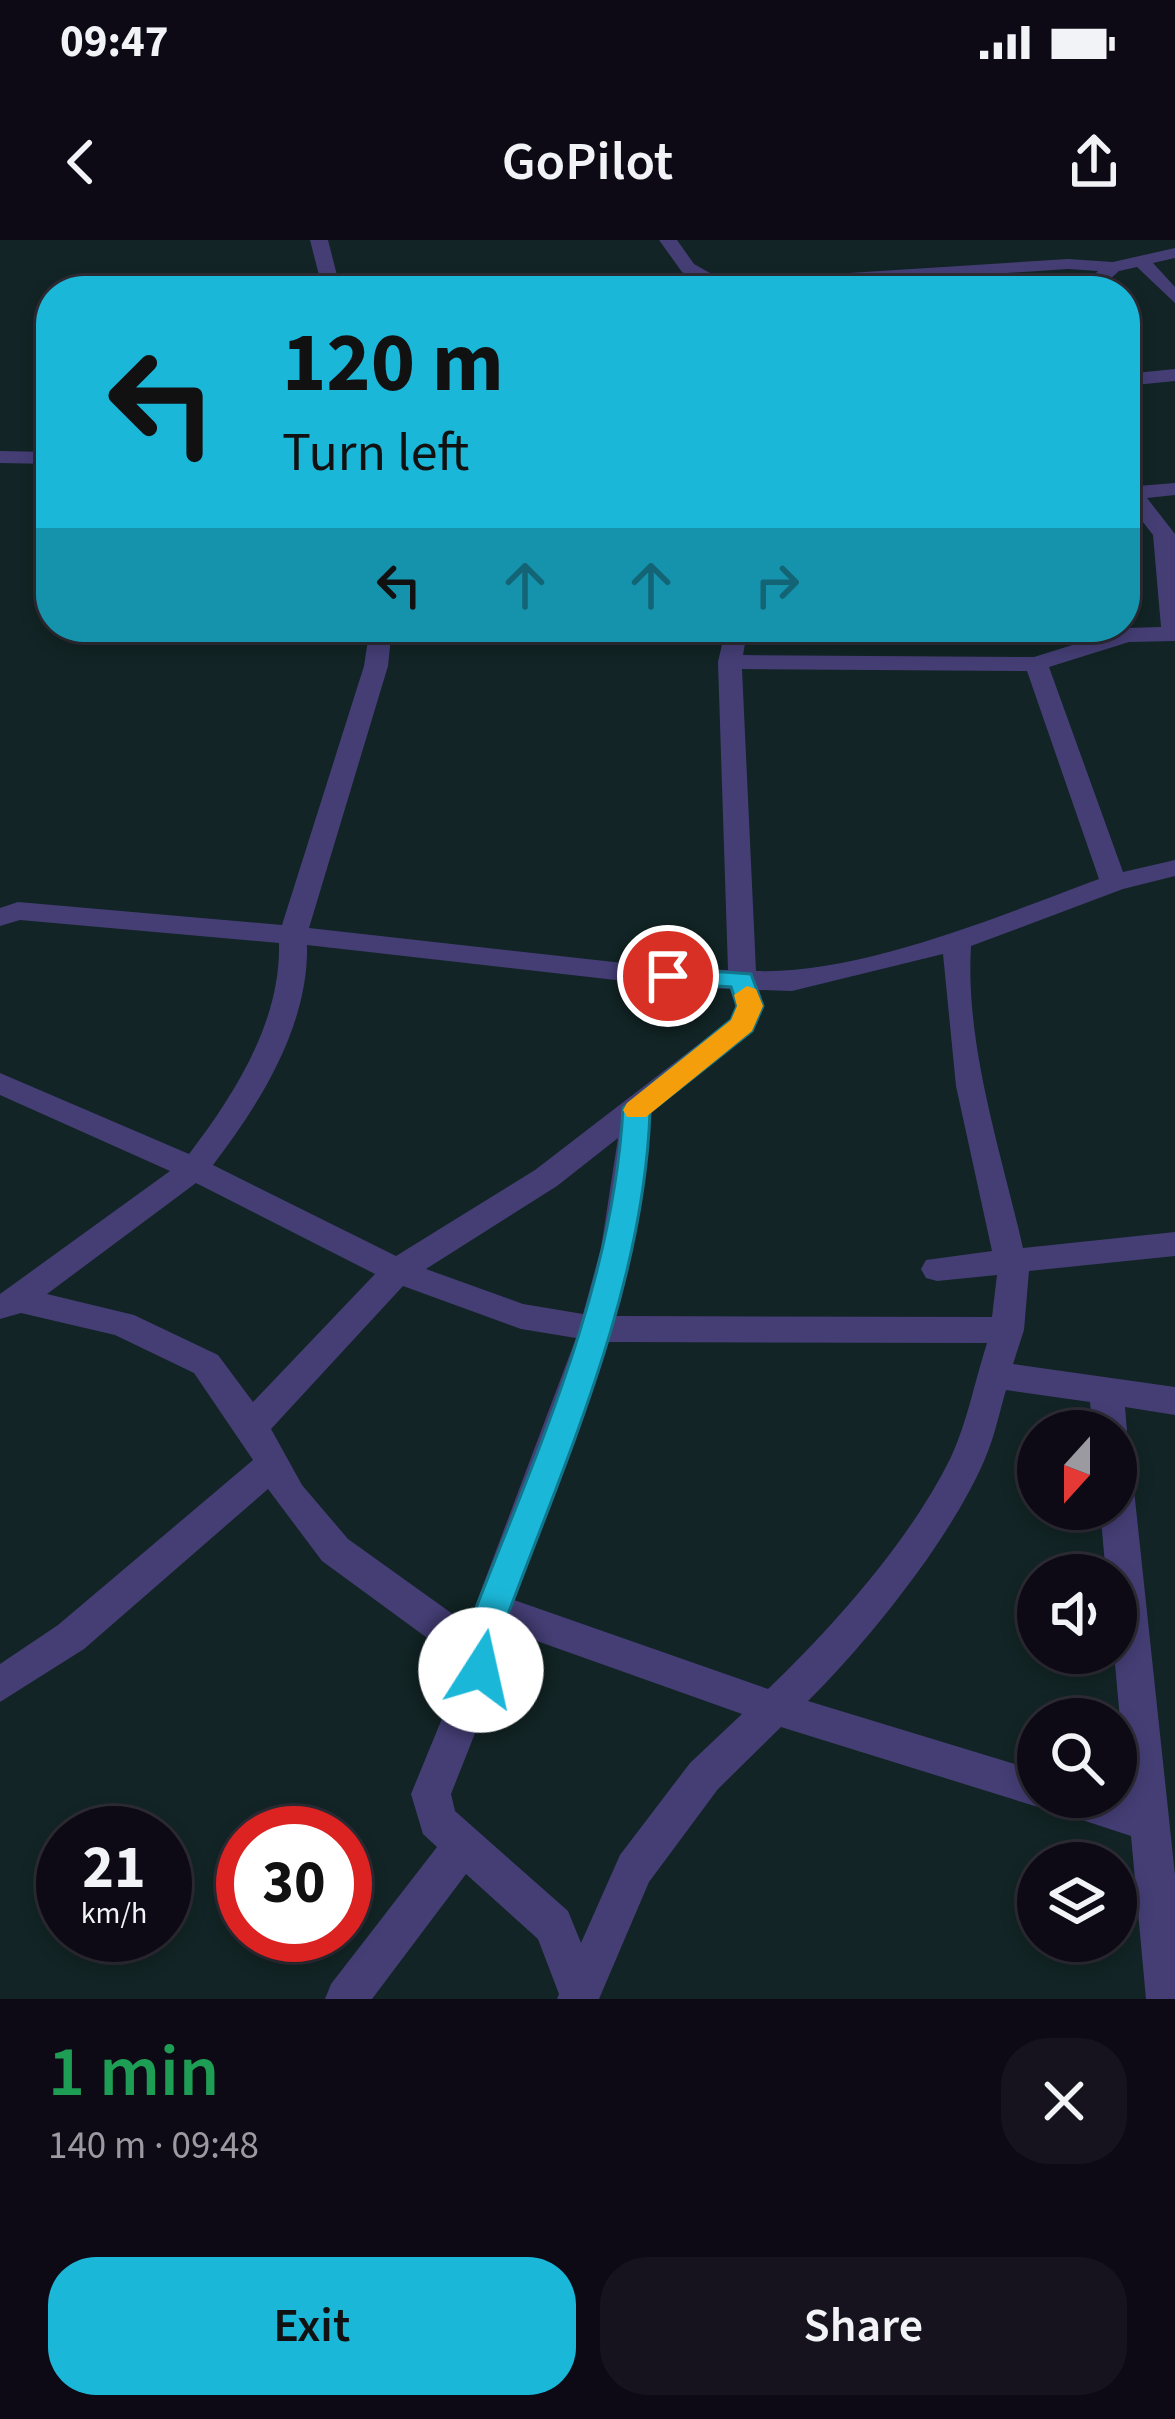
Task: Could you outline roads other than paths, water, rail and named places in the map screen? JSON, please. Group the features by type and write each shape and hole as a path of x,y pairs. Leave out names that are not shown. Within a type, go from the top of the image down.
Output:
{"street":[{"path":"320,240 328,276"},
{"path":"668,240 688,268 701,276"},
{"path":"1102,276 1139,258 1175,253"},
{"path":"1139,258 1175,298"},
{"path":"894,276 1068,264 1113,267"},
{"path":"1140,378 1175,375"},
{"path":"0,458 36,458"},
{"path":"1140,492 1175,489"},
{"path":"1140,506 1164,534 1174,634 1140,635"},
{"path":"8,1306 194,1169 246,1101 294,982 293,934 376,666 379,642"},
{"path":"253,1426 398,1271 546,1178 742,1025 750,1006 742,980 730,662 734,642"},
{"path":"730,662 1036,664 1105,642"},
{"path":"1036,664 1114,883"},
{"path":"6,912 293,934 668,976 792,982 958,941 1114,883 1175,868"},
{"path":"578,1995 634,1869 704,1776 822,1662 923,1534 968,1459 1007,1330 1014,1279 970,1086 956,971 958,941"},
{"path":"0,1083 194,1169 398,1271 521,1316 596,1329 1007,1330"},
{"path":"578,1995 553,1925 437,1821 431,1794 481,1670 476,1652 596,1329 634,1161 636,1108"},
{"path":"937,1269 1175,1244"},
{"path":"8,1306 122,1324 206,1364 253,1426 289,1495 335,1550 476,1652"},
{"path":"994,1375 1175,1401"},
{"path":"1106,1391 1108,1410"},
{"path":"0,1685 71,1636 273,1464"},
{"path":"1120,1530 1167,1999"},
{"path":"492,1609 774,1708 1017,1783"},
{"path":"1134,1818 1150,1823"},
{"path":"346,1999 462,1846"}]}
